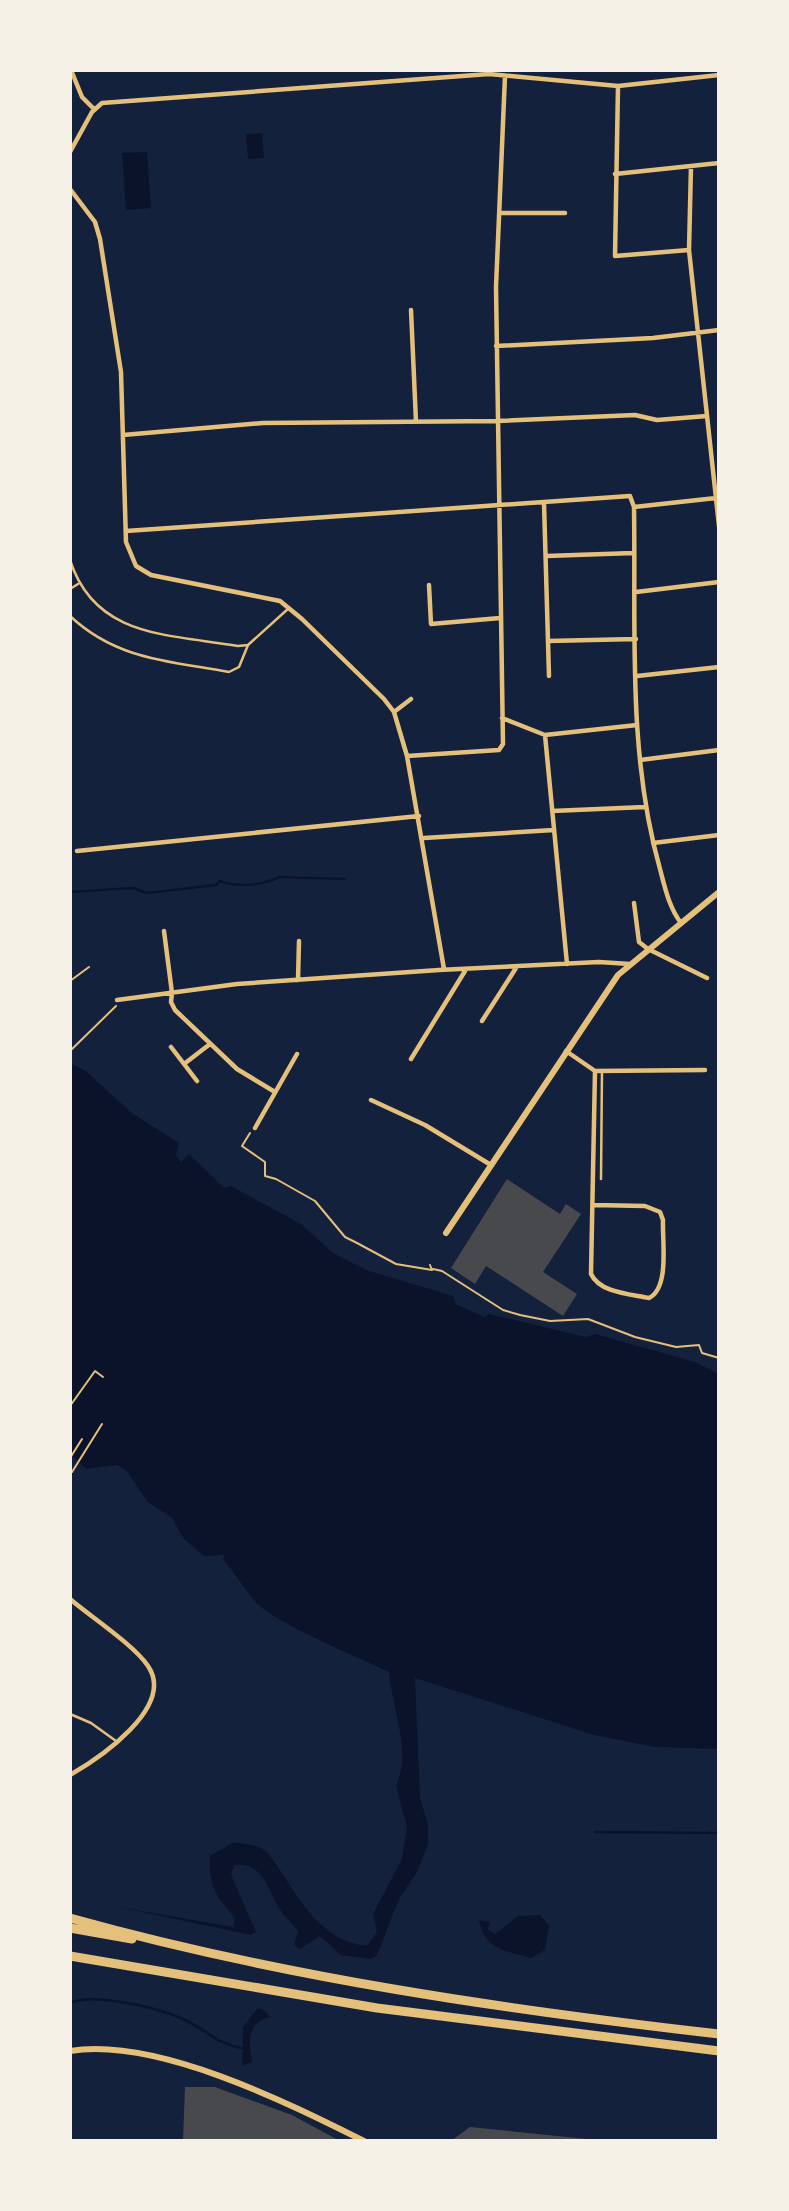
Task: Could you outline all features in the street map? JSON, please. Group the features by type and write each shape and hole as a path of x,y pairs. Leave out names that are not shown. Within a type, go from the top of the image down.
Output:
{"highway":[{"path":"70,1918 319,1976 423,1994 719,2034"},
{"path":"70,1928 120,1938 151,1939"},
{"path":"70,1954 397,2011 719,2051"}],"street":[{"path":"71,70 82,97 94,109"},
{"path":"70,152 94,109 102,103 489,74 618,86 719,75"},
{"path":"407,756 499,750 503,744 496,346 505,76"},
{"path":"618,86 615,256 689,250"},
{"path":"615,174 719,163"},
{"path":"691,166 689,250 719,526"},
{"path":"70,190 99,234 121,367 126,530 132,561 146,573 272,598 289,608 384,699 394,712 407,756 424,838 444,969"},
{"path":"500,213 565,213"},
{"path":"411,310 416,422"},
{"path":"496,346 719,330"},
{"path":"123,435 262,423 497,421 635,415 657,420 707,416"},
{"path":"126,530 630,496 634,507 637,725 645,807 673,913 681,923"},
{"path":"634,507 716,498"},
{"path":"544,503 550,676"},
{"path":"546,556 634,553"},
{"path":"636,592 719,582"},
{"path":"429,585 431,624 500,618"},
{"path":"548,641 636,639"},
{"path":"636,676 719,667"},
{"path":"394,712 411,699"},
{"path":"502,718 544,735 637,725"},
{"path":"544,735 560,883 557,887 567,964"},
{"path":"640,760 719,750"},
{"path":"552,811 645,807"},
{"path":"76,851 419,816"},
{"path":"424,838 554,830"},
{"path":"653,843 719,835"},
{"path":"446,1233 605,992 648,949 719,892"},
{"path":"634,903 639,942 707,978"},
{"path":"164,930 171,1002 176,1010 237,1069 275,1093"},
{"path":"298,980 299,941"},
{"path":"117,1002 172,993 298,980 444,969 615,961 631,964"},
{"path":"482,1021 516,967"},
{"path":"411,1059 465,970"},
{"path":"184,1064 210,1044"},
{"path":"171,1047 197,1082"},
{"path":"566,1050 595,1072"},
{"path":"253,1130 297,1054"},
{"path":"595,1072 705,1070"},
{"path":"593,1205 645,1206 660,1212 663,1220 661,1283 655,1295 649,1298 603,1287 595,1282 591,1274 595,1072"},
{"path":"371,1100 435,1130 492,1166"},
{"path":"70,1599 142,1659 153,1679 147,1704 119,1743 70,1775"},
{"path":"70,2051 104,2048 156,2055 248,2089 364,2141"},
{"path":"349,2133 355,2141"}],"lane":[{"path":"70,560 78,584 106,615 129,625 238,646 248,645"},
{"path":"70,589 78,584"},
{"path":"70,616 93,637 125,652 229,672 239,667 248,645 289,608"},
{"path":"601,1179 602,1070"},
{"path":"70,1714 91,1723 119,1743"}],"path":[{"path":"70,981 89,967"},
{"path":"70,1051 117,1002"},
{"path":"253,1130 242,1146 265,1162 265,1177 276,1179 315,1201 345,1237 396,1264 442,1271 503,1310 550,1321 588,1319 635,1337 676,1347 699,1345 702,1353 719,1358"},
{"path":"430,1265 432,1270"},
{"path":"70,1406 95,1371 103,1377"},
{"path":"72,1472 102,1424"},
{"path":"70,1458 82,1439"}],"water":[{"path":"262,133 264,158 248,159 246,134"},
{"path":"147,152 151,208 126,210 122,153"},
{"path":"71,1063 87,1072 133,1114 179,1143 176,1155 181,1162 189,1154 224,1188 231,1186 301,1224 333,1253 366,1270 453,1296 456,1304 484,1317 489,1314 586,1337 595,1334 695,1362 719,1374 719,1749 655,1747 594,1735 415,1678 420,1798 428,1824 428,1845 417,1872 399,1899 377,1955 371,1959 341,1955 320,1936 300,1949 294,1945 298,1932 281,1911 264,1879 252,1868 244,1865 234,1865 231,1875 256,1932 251,1935 119,1907 233,1927 235,1918 212,1883 210,1856 234,1842 264,1850 307,1910 327,1930 352,1943 367,1946 377,1932 373,1914 402,1859 407,1827 396,1786 400,1773 402,1744 389,1672 295,1628 261,1607 223,1559 225,1555 204,1556 183,1538 172,1518 148,1502 126,1470 117,1465 86,1469 70,1454"},
{"path":"540,1915 549,1926 545,1950 531,1958 504,1951 491,1943 479,1920 490,1922 488,1930 495,1934 518,1916"},
{"path":"258,2008 270,2017 262,2020 253,2029 250,2041 252,2062 242,2066 243,2027"}],"building":[{"path":"507,1179 560,1214 566,1204 581,1214 543,1272 577,1294 563,1316 486,1266 475,1284 451,1268"},
{"path":"185,2087 215,2087 292,2115 340,2141 183,2141"},
{"path":"470,2127 587,2139 587,2141 451,2141"}],"waterway":[{"path":"70,892 133,888 147,893 216,885 220,881 250,885 279,877 345,879"},
{"path":"595,1832 719,1833"},
{"path":"70,2003 80,2000 110,2000 158,2010 183,2019 217,2039 241,2048"}]}
